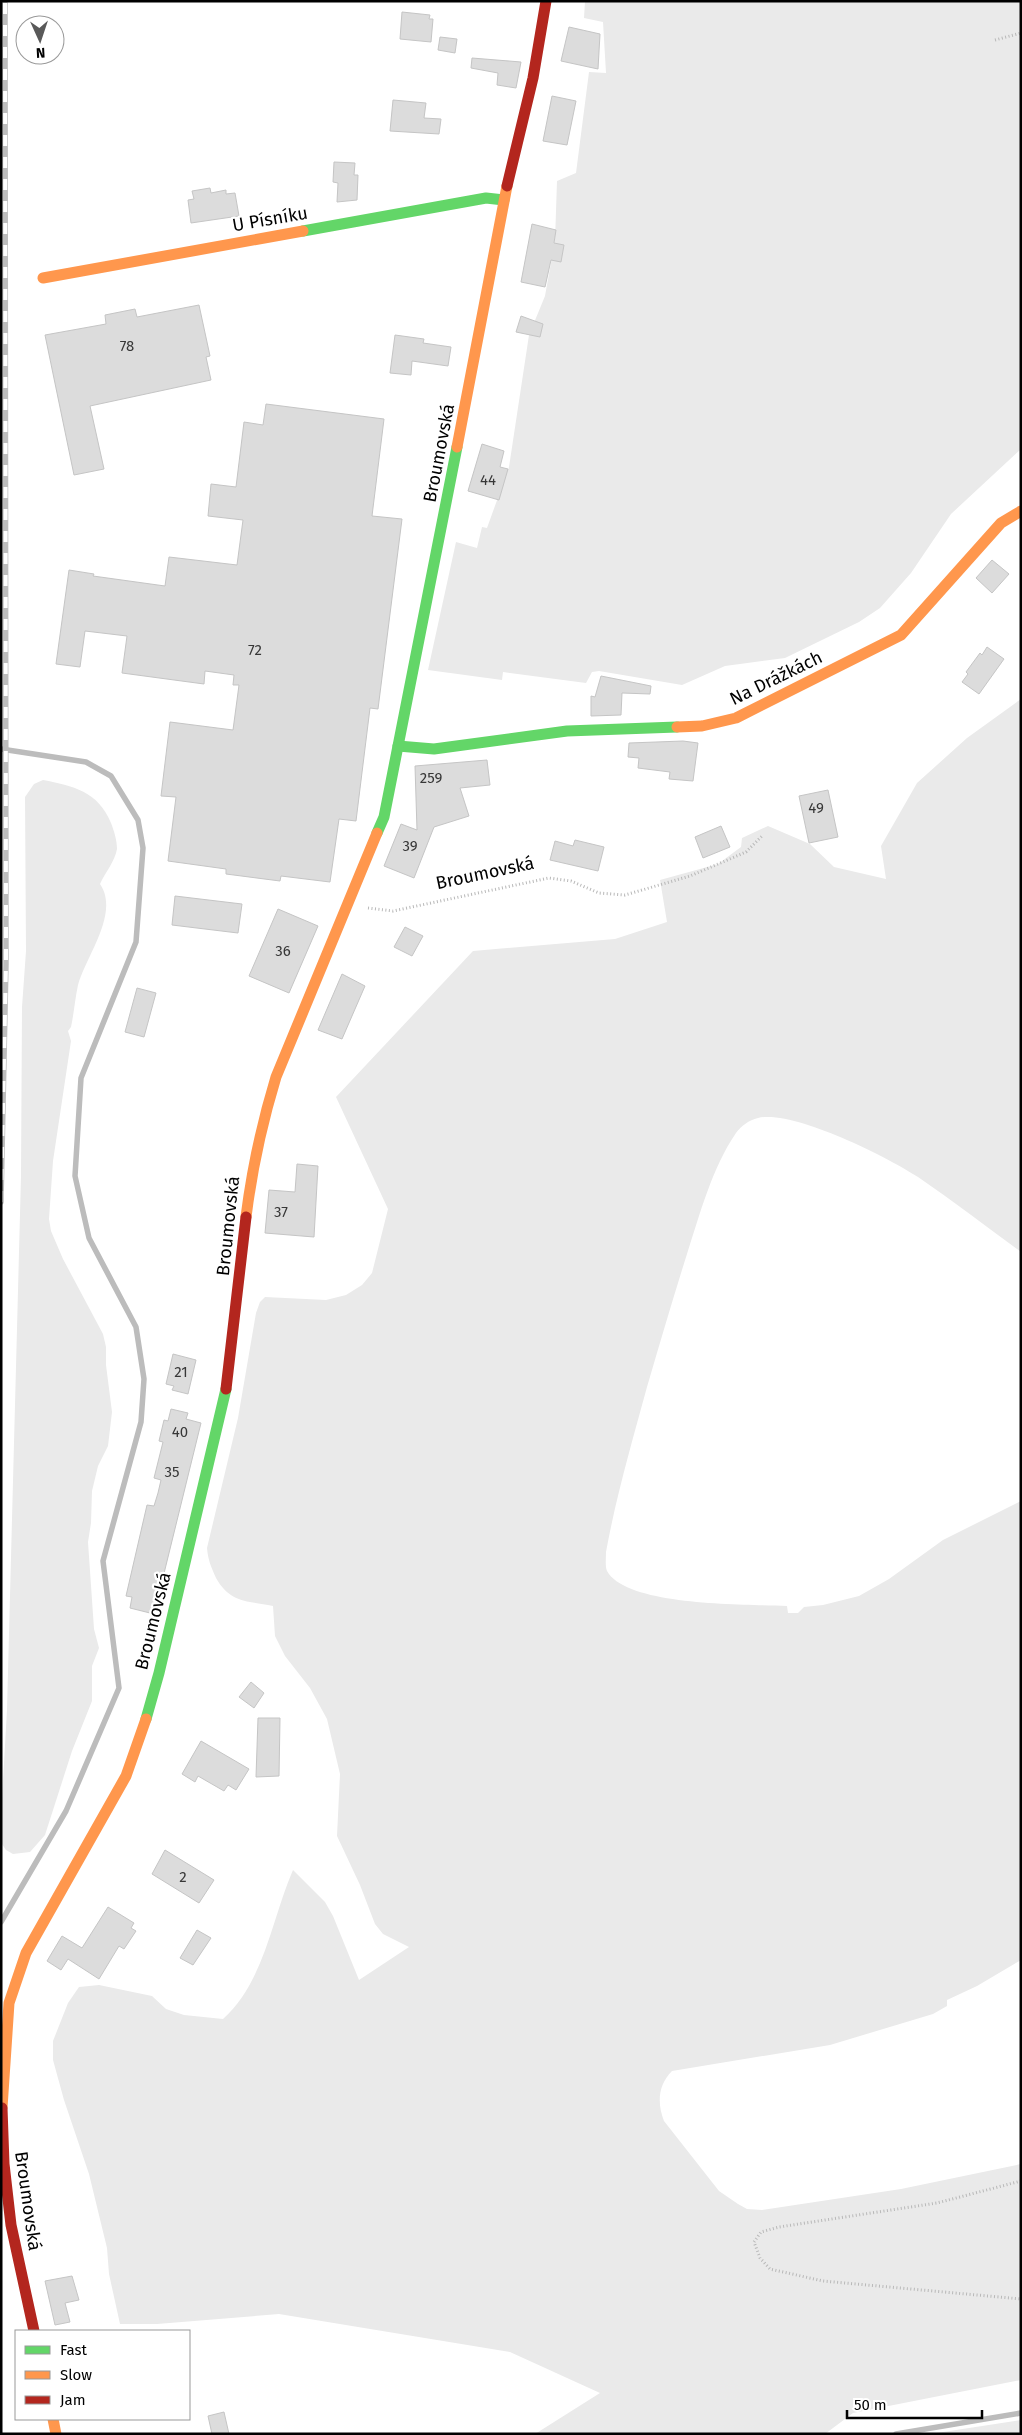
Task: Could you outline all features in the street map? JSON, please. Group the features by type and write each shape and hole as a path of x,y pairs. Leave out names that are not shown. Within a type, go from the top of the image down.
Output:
{"main road":[{"name":"Broumovská","path":"34,2330 11,2225 4,2164 3,2088 9,2003 16,1979 41,1924 126,1776 147,1718 225,1398 231,1360 251,1174 257,1144 276,1077 384,817 443,522 504,200 533,78 546,1"},
{"name":"U Písníku","path":"43,278 486,198 504,200"},
{"name":"Na Drážkách","path":"398,746 434,749 567,731 702,726 736,718 900,635 1002,523 1021,511"},
{"path":"53,2420 56,2434"}],"path":[{"path":"995,40 1021,33"},
{"name":"Broumovská","path":"348,906 393,911 549,878 571,881 599,893 625,896 690,876 746,852 763,835"},
{"path":"1021,2181 937,2204 779,2227 761,2232 754,2242 760,2258 770,2269 823,2281 1021,2299"}],"shaded area":[{"path":"585,1 1021,1 1021,449 951,514 911,573 880,608 859,622 785,658 725,666 682,685 599,671 592,672 586,683 503,672 502,680 428,670 456,542 477,548 482,527 487,528 509,467 529,335 545,296 555,241 557,181 576,173 589,72 606,73 603,22 584,18"},
{"path":"1021,699 1021,1252 918,1177 863,1147 816,1127 773,1117 751,1120 740,1128 713,1176 677,1287 619,1490 606,1552 606,1567 607,1571 619,1583 638,1591 663,1597 719,1604 787,1606 788,1613 798,1613 804,1607 823,1605 859,1596 889,1579 943,1540 1021,1501 1021,1960 977,1986 947,2000 947,2006 933,2014 830,2045 672,2071 661,2088 660,2108 664,2121 719,2191 747,2209 762,2210 901,2189 1021,2164 1021,2380 853,2413 825,2434 535,2434 600,2393 510,2352 279,2314 157,2324 120,2324 109,2274 107,2248 89,2174 64,2100 53,2060 53,2041 68,2003 79,1987 99,1985 152,1996 166,2009 184,2015 223,2019 237,2004 258,1969 293,1870 325,1902 333,1916 359,1980 409,1947 383,1934 375,1924 360,1885 337,1836 340,1774 327,1719 310,1688 285,1656 275,1636 273,1606 240,1600 227,1592 216,1578 207,1548 238,1418 256,1313 260,1302 265,1297 326,1300 346,1295 362,1285 372,1273 388,1209 336,1097 473,951 615,939 667,922 660,880 718,864 741,847 742,838 768,826 810,844 834,867 886,879 881,846 917,783 967,738"},
{"path":"43,780 74,788 92,797 106,812 117,846 114,858 100,884 105,895 104,921 78,985 71,1027 68,1031 71,1041 53,1161 49,1219 51,1231 63,1259 103,1334 112,1412 108,1446 98,1466 92,1491 91,1523 88,1542 94,1629 99,1648 92,1666 92,1701 72,1751 45,1835 30,1852 13,1854 6,1850 2,1844 1,1816 7,1710 21,1176 22,1007 26,951 25,797 34,784"},
{"path":"1021,2420 1021,2434 930,2434"}],"building":[{"path":"402,12 430,15 429,19 433,19 431,42 400,39"},
{"path":"569,27 600,34 598,69 561,61"},
{"path":"440,37 457,39 455,53 438,50"},
{"path":"472,58 521,62 516,88 497,85 498,73 471,68"},
{"path":"552,96 576,101 567,145 543,141"},
{"path":"393,100 426,103 424,118 441,119 439,134 390,131"},
{"path":"334,162 355,163 354,175 358,175 357,200 337,202 338,183 333,182"},
{"path":"210,188 211,193 226,190 226,194 235,193 239,216 191,223 188,200 194,199 192,191"},
{"path":"532,224 556,230 554,243 564,245 561,262 551,260 545,287 521,282"},
{"path":"199,305 210,356 206,357 211,380 90,406 104,469 74,475 45,335 106,324 105,315 135,309 137,317"},
{"path":"521,316 543,324 540,337 516,332"},
{"path":"395,335 424,339 423,343 451,347 448,366 412,361 411,375 390,373"},
{"path":"266,404 384,419 372,516 402,519 378,709 370,708 356,821 339,819 330,882 281,876 280,881 226,874 226,869 168,861 176,797 161,796 170,722 233,730 239,685 233,685 234,675 205,671 204,684 122,673 127,636 85,631 80,667 56,664 69,570 94,574 93,576 165,586 169,557 237,565 243,520 208,516 211,484 236,487 244,422 263,425"},
{"path":"482,444 504,451 500,467 508,469 499,500 468,491"},
{"path":"992,560 1009,574 992,593 976,578"},
{"path":"987,647 1004,659 979,694 962,682 968,674 966,672 980,653 982,655"},
{"path":"601,676 651,686 650,694 622,693 621,715 591,716 591,696 595,697"},
{"path":"683,741 698,743 693,781 669,779 670,772 638,768 639,758 628,757 629,743"},
{"path":"487,760 490,785 460,788 469,816 434,827 414,878 384,866 401,824 417,830 415,766"},
{"path":"828,790 838,837 809,843 799,796"},
{"path":"721,826 730,847 703,858 695,837"},
{"path":"575,840 604,847 598,871 550,860 555,841 573,846"},
{"path":"175,896 242,904 238,933 172,925"},
{"path":"278,909 318,926 289,993 249,976"},
{"path":"405,927 423,936 412,956 394,947"},
{"path":"342,974 365,986 342,1039 318,1030"},
{"path":"137,988 156,993 144,1037 125,1032"},
{"path":"297,1164 318,1166 314,1237 265,1233 269,1190 295,1192"},
{"path":"173,1354 196,1360 188,1394 172,1390 174,1386 166,1384"},
{"path":"171,1409 188,1413 186,1419 201,1423 154,1614 130,1608 132,1597 126,1596 147,1505 154,1506 158,1493 161,1480 154,1478 163,1442 159,1441 164,1420 168,1421"},
{"path":"251,1682 264,1693 254,1708 239,1697"},
{"path":"258,1718 280,1718 279,1776 256,1777"},
{"path":"201,1741 249,1769 236,1790 228,1785 224,1791 198,1776 195,1782 182,1774"},
{"path":"165,1850 214,1880 199,1903 152,1874"},
{"path":"108,1907 134,1923 131,1928 136,1931 124,1949 119,1946 99,1979 68,1959 61,1970 47,1961 62,1936 82,1948"},
{"path":"197,1930 211,1938 193,1965 180,1958"},
{"path":"72,2276 79,2300 65,2303 70,2322 55,2325 45,2281"},
{"path":"224,2412 229,2434 212,2434 208,2416"}],"waterway":[{"path":"1,749 86,762 111,776 138,820 143,848 136,942 81,1078 75,1176 89,1238 136,1327 144,1379 141,1422 103,1561 119,1688 66,1811 1,1922"},
{"path":"896,2434 1021,2413"}],"railway":[{"path":"1,1202 6,964 5,1"}],"traffic: fast":[{"path":"303,231 486,198 504,200"},
{"path":"377,833 384,817 457,447"},
{"path":"398,746 434,749 567,731 677,727"},
{"path":"146,1719 159,1673 226,1389"}],"traffic: slow":[{"path":"457,447 507,186"},
{"path":"43,278 303,231"},
{"path":"677,727 702,726 736,718 901,635 1001,523 1021,511"},
{"path":"246,1217 258,1146 276,1077 377,833"},
{"path":"2,2108 9,2003 26,1953 126,1776 146,1719"},
{"path":"53,2420 56,2434"}],"traffic: jam":[{"path":"507,186 533,78 546,1"},
{"path":"226,1389 246,1217"},
{"path":"2,2108 4,2164 11,2225 34,2330"}]}
